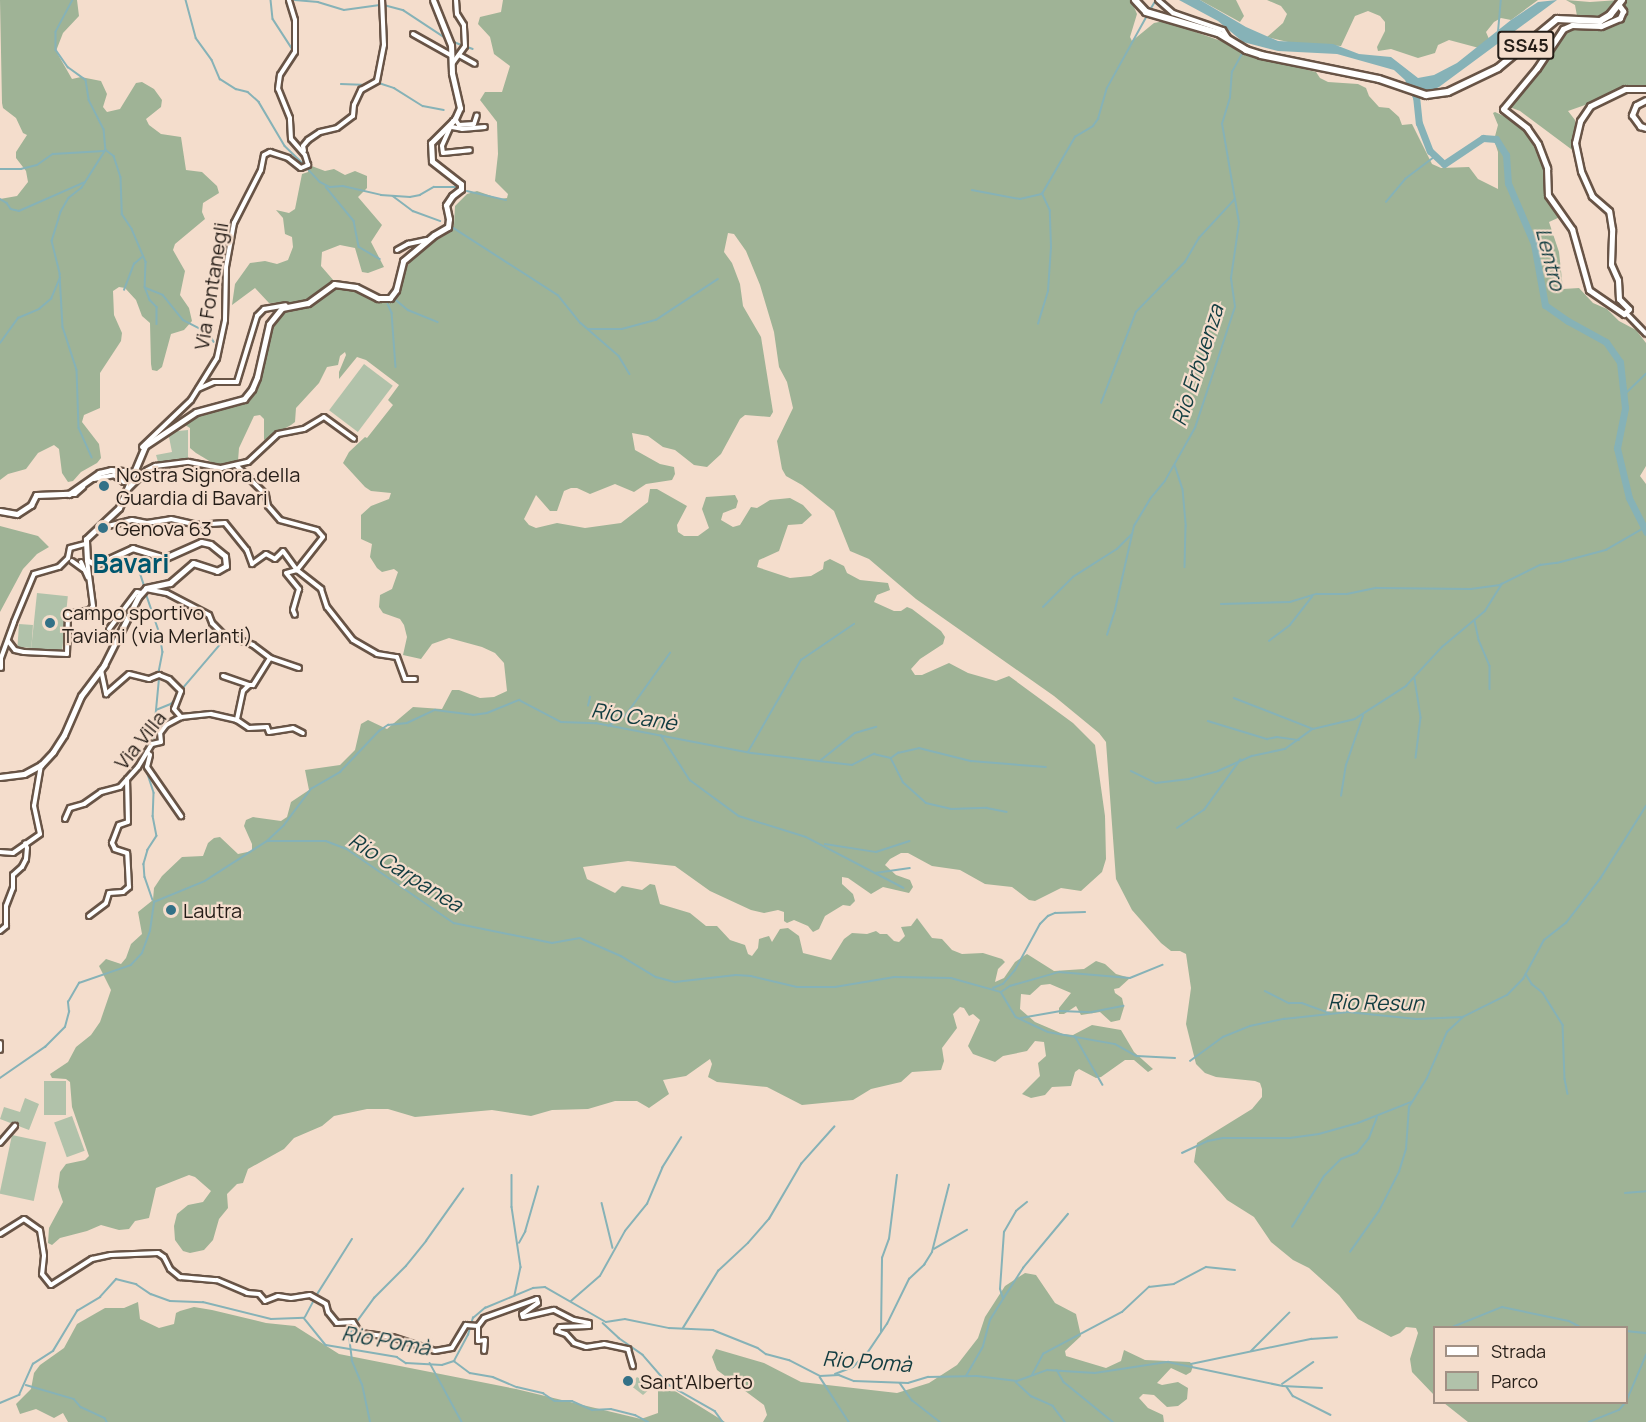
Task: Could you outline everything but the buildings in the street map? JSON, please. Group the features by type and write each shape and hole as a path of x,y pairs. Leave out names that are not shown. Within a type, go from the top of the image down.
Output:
{"main road":[{"name":"SS45","path":"1136,1 1142,10 1151,14 1218,33 1261,56 1356,74 1398,84 1426,95 1448,92 1498,68 1557,19 1600,21 1610,15 1620,2"}],"street":[{"path":"289,0 295,20 295,52 280,75 278,89 290,118 291,139 305,155"},
{"path":"305,155 303,144 317,134 337,128 353,116 361,90 377,81 384,45 382,0"},
{"path":"433,0 448,32 455,56"},
{"path":"456,0 457,14 464,25 465,46 455,56 452,64 460,108 442,146 443,153 470,150"},
{"path":"1158,0 1173,13 1223,30 1228,38"},
{"path":"1620,2 1623,11 1620,18 1601,26 1572,25 1563,29 1537,68 1503,109 1527,128 1538,144 1547,168 1548,195 1572,229 1589,290 1621,314 1626,313"},
{"path":"413,34 475,64"},
{"path":"1626,313 1629,309 1619,299 1618,280 1611,264 1612,229 1609,211 1592,196 1581,171 1575,143 1580,121 1590,106 1625,89 1646,89"},
{"path":"1646,100 1636,105 1632,116 1640,126 1646,128"},
{"path":"454,122 459,125 474,124 477,115"},
{"path":"454,122 462,129 485,126"},
{"path":"198,390 214,382 237,382 257,316 264,309 308,303 334,285 356,287 378,298 390,298 396,290 401,264 427,240 448,227 446,205 448,199 461,189 459,181 437,166 430,153 435,136 454,122"},
{"name":"Via Fontanegli","path":"142,451 143,444 191,400 218,350 225,317 226,267 234,223 261,170 264,155 270,152 288,158 303,168 308,165 305,155"},
{"path":"397,249 427,240"},
{"path":"1,669 8,641 34,574 66,560 68,551 74,545 85,544 117,511 130,485 132,472 142,451 156,437 196,412 244,399 252,390 257,377 269,324 277,312 287,305"},
{"path":"1626,313 1646,334"},
{"path":"130,485 155,466 189,462 219,468 248,462 278,434 304,429 324,417 354,439"},
{"path":"235,465 266,495 268,506 280,520 288,524 308,527 322,534 322,542 297,570 286,574 299,589 293,608 295,615"},
{"path":"69,494 99,473 111,470 132,472"},
{"path":"0,511 17,514 31,505 36,495 75,494 93,479 108,475 130,485"},
{"path":"99,528 132,520 147,523 171,519 197,525 225,523 247,550 252,564 266,554 275,559 283,551 297,570 321,589 325,604 353,640 376,654 397,657 405,679 415,679"},
{"path":"0,777 24,774 41,765 60,742 81,696 101,670 141,593 146,588 170,583 193,563 221,571 227,565 226,557 210,544 201,542 165,558 133,548 96,565 84,561"},
{"path":"83,569 85,544"},
{"path":"72,561 83,569 88,578"},
{"path":"8,641 15,650 66,654 68,614 90,610 93,606 84,561"},
{"path":"146,588 147,591 167,593 209,615 212,622 224,634 252,645 270,658 299,668"},
{"path":"110,629 137,592 141,593"},
{"path":"237,720 240,697 249,685 253,685 270,658"},
{"path":"101,670 106,694 129,674 146,679 159,675 168,678 181,691 174,709 181,717 212,714 237,720 249,728 267,727 269,732 292,728 303,733"},
{"path":"223,676 249,685"},
{"name":"Via Villa","path":"65,819 70,808 84,804 101,792 120,787 152,744 161,742 160,733 166,725 181,717"},
{"path":"147,752 150,756 147,768 182,816"},
{"path":"0,852 13,853 24,843 36,839 40,834 34,806 41,765"},
{"path":"89,916 106,903 109,893 123,892 129,886 127,853 116,850 112,843 120,825 128,822 127,779"},
{"path":"0,912 13,889 13,875 26,860 27,848 24,843"},
{"path":"0,931 6,926 7,902"},
{"path":"0,1043 0,1050"},
{"path":"0,1143 15,1126"},
{"path":"0,1234 24,1219 40,1230 44,1256 41,1272 51,1285 92,1259 115,1254 158,1253 178,1275 217,1280 247,1293 259,1294 265,1301 279,1296 287,1299 312,1295 327,1306 328,1312 337,1323 353,1322 360,1332 392,1337 435,1351 452,1348 464,1326 476,1326"},
{"path":"476,1326 483,1319 537,1299 538,1303 522,1314 523,1317 554,1310 574,1320 589,1323 589,1326 560,1327 557,1330 574,1343 586,1347 604,1344 628,1349 633,1366"},
{"path":"476,1326 478,1341 485,1340 484,1351"}],"green space":[{"path":"0,0 77,0 79,16 63,33 56,51 72,79 81,77 101,81 107,94 103,107 107,112 120,109 136,83 142,82 154,89 162,100 161,107 146,119 149,125 161,134 181,137 186,170 202,172 217,186 219,193 203,203 202,212 205,219 175,244 173,250 185,271 180,295 189,308 192,321 184,330 171,334 162,367 157,371 152,370 151,364 150,323 142,316 136,300 125,288 119,287 113,291 114,315 122,333 121,341 100,373 100,408 84,415 82,422 99,444 101,458 97,463 81,472 73,481 68,482 62,473 59,449 54,445 38,453 26,469 8,474 0,480 0,199 17,196 28,182 26,171 16,158 16,152 27,135 23,133 16,118 3,108 2,103"},
{"path":"503,0 1131,0 1137,14 1130,37 1132,41 1154,23 1164,21 1224,42 1244,54 1316,72 1320,78 1328,82 1358,84 1366,88 1369,96 1379,107 1389,108 1399,117 1402,125 1412,124 1432,164 1441,168 1469,167 1478,179 1498,189 1498,152 1494,140 1498,125 1493,113 1506,117 1525,131 1543,163 1546,184 1544,194 1560,217 1549,222 1559,252 1563,289 1579,288 1593,303 1607,309 1619,321 1636,330 1646,343 1646,466 1640,476 1646,484 1646,1422 1468,1422 1445,1404 1628,1404 1628,1326 1433,1326 1433,1394 1412,1372 1410,1359 1418,1333 1416,1328 1406,1327 1391,1337 1358,1319 1339,1295 1309,1268 1293,1260 1271,1242 1254,1217 1227,1200 1194,1162 1197,1143 1252,1109 1262,1097 1262,1089 1260,1083 1255,1081 1216,1077 1205,1073 1196,1064 1186,1024 1191,988 1186,954 1171,951 1161,943 1132,910 1116,879 1106,742 1099,733 1054,696 916,599 869,559 850,551 834,511 802,485 786,476 782,469 777,441 793,408 787,382 779,367 774,332 760,285 746,251 734,234 728,233 724,252 732,263 740,284 743,306 761,337 773,412 770,417 745,415 740,419 721,454 707,467 694,465 675,450 663,447 648,436 632,433 635,450 660,464 674,467 675,474 672,480 646,484 634,492 615,484 590,494 577,488 571,488 564,491 557,511 550,511 536,495 524,519 536,528 557,523 585,528 621,523 648,502 650,489 657,489 687,506 677,525 678,532 684,536 698,536 709,528 702,509 706,497 735,495 738,501 736,508 723,513 721,520 733,527 740,525 751,507 757,508 770,500 790,498 803,505 812,515 802,524 788,525 779,551 759,560 757,567 790,578 811,576 823,569 824,562 830,559 844,566 847,573 860,580 888,583 890,590 877,595 874,602 894,611 901,611 907,607 912,609 941,631 945,637 943,644 920,659 911,669 915,675 922,675 949,663 968,673 996,681 1009,676 1073,723 1095,745 1105,816 1106,859 1102,872 1081,891 1061,888 1035,901 1029,900 1012,887 985,884 960,870 932,866 908,853 901,853 885,865 896,875 910,880 913,887 909,893 883,887 871,894 848,878 842,877 842,884 853,894 855,901 850,906 843,905 825,916 819,929 813,932 808,926 794,920 787,923 784,921 784,912 778,910 764,913 751,910 710,891 675,866 628,861 583,867 587,879 615,893 622,886 642,890 650,884 655,885 660,904 690,913 706,926 717,926 730,940 745,945 748,954 752,956 758,948 759,939 769,936 772,942 780,929 788,928 799,936 803,953 831,960 844,939 852,933 867,934 876,931 880,934 887,934 894,941 899,942 905,936 901,927 911,926 917,918 932,938 942,939 952,950 962,954 983,953 1002,959 1005,962 998,969 995,982 1004,978 1015,962 1027,954 1054,971 1084,969 1096,961 1105,964 1116,974 1130,978 1119,988 1114,989 1115,993 1122,998 1124,1007 1120,1020 1111,1022 1100,1012 1081,1015 1076,1006 1064,1014 1059,1014 1059,1008 1071,993 1050,984 1041,985 1030,995 1021,994 1020,1009 1035,1022 1063,1034 1073,1035 1092,1025 1121,1030 1134,1052 1153,1069 1148,1072 1134,1060 1125,1060 1096,1078 1079,1069 1075,1072 1071,1086 1052,1087 1045,1095 1031,1098 1022,1094 1040,1076 1038,1063 1046,1056 1044,1042 1035,1041 1027,1051 1003,1056 995,1062 973,1054 968,1046 980,1020 973,1014 969,1016 964,1008 960,1007 953,1014 957,1028 942,1048 944,1061 941,1070 912,1072 901,1082 871,1089 853,1100 802,1105 767,1087 717,1082 708,1077 712,1064 710,1059 686,1076 663,1080 669,1094 649,1108 637,1101 615,1101 588,1109 552,1110 531,1116 492,1110 415,1117 388,1109 367,1109 334,1116 322,1126 294,1138 284,1149 248,1169 243,1183 237,1184 227,1194 228,1208 219,1219 213,1240 204,1250 190,1253 183,1251 175,1240 174,1226 177,1214 188,1205 203,1202 211,1191 195,1177 189,1175 156,1188 149,1218 135,1221 129,1229 119,1230 101,1225 60,1238 52,1245 48,1243 49,1228 63,1202 58,1187 60,1172 66,1164 85,1160 89,1156 72,1107 70,1082 66,1079 52,1078 50,1074 68,1062 76,1047 91,1035 100,1022 111,990 99,966 106,959 121,964 126,958 131,944 142,934 138,912 153,900 154,888 162,876 182,857 203,856 208,843 214,838 220,837 238,854 252,851 252,844 244,826 246,820 253,817 281,821 287,817 291,802 309,790 305,770 340,765 355,750 361,724 368,720 387,729 413,707 442,709 452,690 459,690 480,698 494,697 507,691 504,663 495,653 482,647 449,638 432,644 421,659 403,655 407,637 404,625 400,619 383,613 379,607 380,595 392,589 398,572 394,569 382,572 377,568 370,557 372,544 361,539 361,515 371,506 389,499 391,493 371,491 343,463 349,452 365,437 367,438 393,405 388,400 399,385 366,360 357,357 339,379 345,352 340,356 338,365 327,367 319,383 296,408 295,422 291,425 264,440 264,419 260,415 254,416 239,448 238,461 227,465 216,465 190,448 190,428 185,425 199,414 242,403 250,396 258,385 273,322 284,309 315,303 339,286 350,288 372,300 387,302 398,293 406,268 417,252 445,235 454,225 455,206 467,194 477,191 500,199 507,198 508,194 495,181 498,154 497,122 480,100 485,92 502,92 510,66 494,54 490,37 478,24 480,17 501,12"},
{"path":"1200,0 1236,0 1244,16 1240,22"},
{"path":"1267,0 1538,0 1511,20 1501,18 1494,22 1486,32 1489,39 1479,48 1449,40 1438,45 1435,53 1418,58 1391,49 1378,51 1377,47 1385,31 1385,22 1380,16 1368,11 1355,16 1341,46 1292,43 1267,37 1283,23 1287,14 1281,6"},
{"path":"1566,0 1590,2 1619,0 1604,16 1594,19 1577,16 1575,5"},
{"path":"1624,0 1646,0 1646,87 1636,87 1568,111 1575,120 1575,152 1520,111 1507,106 1565,30 1596,28 1622,19"},
{"path":"309,165 325,171 334,169 345,175 355,171 367,176 367,188 358,197 382,225 371,242 384,267 368,273 362,272 355,248 340,245 322,252 321,266 334,281 311,298 297,302 269,303 255,288 232,305 235,284 250,263 265,261 277,264 288,260 293,247 292,237 285,234 283,218 276,210 289,213 295,209 302,174 308,172"},
{"path":"364,364 393,386 358,432 329,410"},
{"path":"188,430 188,460 159,465 156,455 172,452 168,432"},
{"path":"0,526 38,536 49,547 37,554 23,569 0,612"},
{"name":"campo sportivo Taviani (via Merlanti)","path":"37,593 68,596 62,653 31,650"},
{"path":"19,624 33,625 31,648 17,647"},
{"path":"44,1081 66,1081 66,1115 44,1115"},
{"path":"25,1098 39,1104 29,1130 0,1119 4,1107 20,1112"},
{"path":"72,1116 85,1151 67,1157 54,1122"},
{"path":"12,1135 46,1142 34,1201 0,1194"},
{"path":"1025,1273 1036,1275 1055,1303 1076,1314 1081,1336 1065,1351 1066,1356 1106,1368 1121,1361 1124,1350 1145,1360 1190,1362 1193,1366 1191,1372 1186,1375 1171,1368 1157,1383 1162,1385 1178,1382 1188,1388 1187,1399 1178,1406 1167,1407 1154,1395 1143,1394 1139,1398 1148,1408 1163,1415 1164,1422 763,1422 767,1415 764,1405 717,1370 712,1357 716,1349 764,1363 801,1382 897,1393 929,1383 957,1365 978,1338 985,1317 1005,1286"},
{"path":"138,1302 140,1319 159,1328 174,1324 176,1313 194,1307 266,1323 295,1326 339,1354 516,1389 641,1419 658,1413 658,1391 675,1391 725,1422 68,1422 63,1413 54,1418 36,1409 20,1414 16,1404 31,1389 34,1373 40,1365 64,1348 77,1324 105,1308 124,1308"},
{"path":"637,1377 653,1386 643,1395 630,1385"}],"water":[{"path":"1179,0 1200,0 1246,27 1278,41 1333,44 1359,54 1391,57 1418,78 1434,75 1457,63 1511,20 1538,2 1557,0 1439,87 1429,92 1419,91 1419,103 1415,103 1405,80 1394,70 1337,54 1278,51 1243,42 1218,21"}],"waterway":[{"path":"73,0 56,32 56,50 68,67 86,80 89,100 104,129 106,150 82,188 69,198 61,212 52,241 60,274 63,327 77,370 79,428 92,457"},
{"path":"186,0 196,38 212,60 220,79 236,89 248,92 259,102 285,146 305,165"},
{"path":"271,0 273,19 293,50"},
{"path":"295,0 318,2 344,10 378,5"},
{"path":"1150,10 1156,0"},
{"path":"1498,32 1501,0"},
{"path":"384,5 403,10 444,37"},
{"path":"972,190 1020,199 1042,194 1075,137 1093,126 1098,119 1107,88 1148,14"},
{"path":"451,41 473,49"},
{"name":"Rio Erbuenza","path":"1107,635 1134,526 1150,499 1165,481 1195,428 1235,307 1231,278 1239,223 1222,124 1230,98 1232,72 1243,52"},
{"path":"379,83 394,88 423,106 444,110"},
{"path":"341,84 368,85"},
{"name":"Lentro","path":"1416,96 1419,123 1430,151 1444,164 1483,138 1496,139 1506,155 1508,183 1534,244 1545,305 1606,342 1620,362 1625,408 1617,448 1629,498 1646,532"},
{"path":"106,150 114,156 121,177 122,214 132,229 146,262 145,287 150,300 157,307 157,324"},
{"path":"0,169 21,169 37,165 53,154 104,151"},
{"path":"1386,202 1405,179 1435,156"},
{"path":"307,168 320,182 330,187 343,186 381,195 410,197 420,195 434,187 455,187"},
{"path":"0,199 11,209 19,211 85,182"},
{"path":"326,187 354,221 359,247 380,259"},
{"path":"467,191 506,200"},
{"path":"1038,324 1048,291 1051,247 1050,211 1042,194"},
{"path":"393,196 413,211 440,221"},
{"path":"1101,403 1136,312 1185,262 1199,238 1235,199"},
{"path":"452,227 558,295 581,323 619,356 630,374"},
{"path":"124,290 134,264 142,257"},
{"path":"0,343 18,318 39,309 51,299 60,278"},
{"path":"588,329 622,329 656,320 718,279"},
{"path":"146,288 163,295 183,320 209,333 214,342"},
{"path":"395,299 408,310 438,322"},
{"path":"388,304 392,313 396,367"},
{"path":"1624,395 1646,374"},
{"path":"1175,465 1183,489 1186,526 1185,567"},
{"path":"1221,604 1290,602 1317,594 1347,594 1376,588 1471,589 1500,585 1540,565 1557,563 1606,550 1644,528"},
{"path":"1043,607 1073,577 1117,549 1132,534"},
{"path":"139,569 145,588"},
{"path":"1131,771 1156,783 1189,779 1218,771 1252,756 1285,749 1313,729 1355,719 1406,686 1442,647 1485,611 1502,584"},
{"path":"146,593 160,634 163,652 159,673"},
{"path":"1269,641 1290,625 1312,597"},
{"path":"1475,621 1479,640 1490,666 1490,689"},
{"path":"748,752 801,660 854,624"},
{"path":"183,688 223,641"},
{"path":"608,726 626,715 670,653"},
{"path":"153,742 159,679"},
{"path":"1415,679 1421,718 1416,758"},
{"path":"156,710 171,704 177,697"},
{"path":"588,706 590,697"},
{"path":"1234,698 1311,728"},
{"name":"Rio Canè","path":"0,1078 45,1047 65,1027 69,1012 68,1002 79,983 131,965 142,953 150,931 154,902 205,881 267,841 284,825 311,789 340,772 379,731 388,725 407,723 435,710 473,715 487,713 519,700 561,722 596,723 752,753 852,765 874,754 891,758 898,753 919,748 971,761 1046,767"},
{"path":"1341,796 1346,765 1363,716"},
{"path":"1208,721 1267,739 1277,737 1299,740"},
{"path":"821,760 855,733 876,727"},
{"path":"661,735 690,780 739,816 806,837 904,888"},
{"path":"891,758 903,782 926,803 951,809 987,808 1007,812"},
{"path":"1177,828 1204,810 1240,760"},
{"path":"146,768 154,793 153,816 157,836 148,850 144,864 145,877 153,900"},
{"path":"1350,1252 1379,1211 1399,1172 1406,1149 1409,1107 1427,1078 1447,1032 1463,1017 1507,995 1523,979 1544,940 1566,923 1600,879 1646,806"},
{"name":"Rio Carpanea","path":"268,841 326,841 347,849 454,923 552,943 580,938 621,956 656,977 675,982 736,975 751,976 797,987 835,987 894,977 951,978 1001,992 1016,1017 1048,1032 1115,1044 1137,1056 1175,1058"},
{"path":"825,844 876,852 909,841"},
{"path":"875,873 910,868"},
{"path":"993,988 1003,984 1015,970 1040,924 1048,916 1055,913 1085,912"},
{"path":"1001,992 1010,986 1059,972 1130,978 1162,965"},
{"path":"1526,974 1532,984 1543,993 1563,1025 1565,1079 1568,1094"},
{"path":"1265,991 1289,1003 1302,1003 1329,1013"},
{"path":"1021,1018 1060,1011 1092,1012 1123,1006"},
{"name":"Rio Resun","path":"1190,1061 1223,1037 1250,1026 1284,1019 1348,1012 1417,1019 1463,1017"},
{"path":"1075,1036 1103,1085"},
{"path":"1182,1153 1208,1141 1223,1138 1290,1138 1319,1134 1358,1123 1411,1102"},
{"path":"1292,1227 1324,1176 1341,1159 1357,1153 1369,1138 1377,1117"},
{"path":"683,1328 718,1271 748,1243 769,1219 801,1164 834,1127"},
{"path":"571,1301 600,1276 625,1231 647,1204 662,1168 681,1137"},
{"path":"512,1175 512,1207 521,1267 515,1295"},
{"path":"881,1332 882,1258 889,1239 897,1175"},
{"path":"835,1374 853,1367 868,1352 887,1324 909,1279 924,1265 932,1252 949,1185"},
{"path":"519,1243 525,1232 538,1187"},
{"path":"370,1422 362,1385 352,1361 349,1337 353,1327 374,1298 406,1266 463,1189"},
{"path":"1625,1193 1646,1191"},
{"path":"1003,1299 1000,1289 1004,1232 1016,1211 1027,1202"},
{"path":"602,1203 613,1248"},
{"path":"966,1376 983,1346 990,1320 1003,1299 1023,1268 1068,1214"},
{"path":"934,1249 967,1230"},
{"path":"316,1296 352,1239"},
{"path":"1032,1375 1043,1354 1122,1312 1149,1287 1174,1284 1206,1267 1235,1270"},
{"name":"Rio Pomà","path":"0,1403 19,1395 33,1364 53,1351 77,1311 100,1297 116,1279 136,1284 151,1294 170,1301 203,1302 271,1319 304,1318 326,1345 397,1357 406,1363 442,1365 454,1361 468,1335 473,1318 485,1308 533,1288 545,1287 606,1322 625,1319 669,1328 713,1330 758,1348 766,1354 789,1360 820,1376 839,1375 854,1381 908,1383 928,1377 977,1376 1017,1381 1047,1370 1095,1373 1168,1362 1283,1386 1322,1388"},
{"path":"305,1317 314,1300"},
{"path":"1455,1326 1502,1307 1569,1321 1578,1326"},
{"path":"1251,1351 1289,1313"},
{"path":"603,1323 643,1355 669,1385 715,1411 723,1422"},
{"path":"1628,1331 1646,1333"},
{"path":"1191,1364 1311,1339 1337,1337"},
{"path":"1628,1397 1646,1355"},
{"path":"454,1361 470,1373 493,1377 517,1387 543,1393 555,1401 572,1401 592,1410 611,1409 635,1415 648,1422"},
{"path":"1282,1384 1313,1362"},
{"path":"430,1363 462,1422"},
{"path":"1057,1370 1064,1382 1113,1422"},
{"path":"820,1377 849,1422"},
{"path":"1016,1382 1031,1396 1053,1406 1065,1422"},
{"path":"900,1383 912,1400 940,1422"},
{"path":"26,1385 74,1399 81,1407 105,1418 107,1422"},
{"path":"1287,1387 1293,1396 1331,1415"},
{"path":"1589,1422 1619,1410 1624,1404"}],"place":[{"name":"Nostra Signora della Guardia di Bavari","path":"104,486"},
{"name":"Genova 63","path":"103,528"},
{"name":"campo sportivo Taviani (via Merlanti)","path":"50,623"},
{"name":"Lautra","path":"171,910"},
{"name":"Sant'Alberto","path":"628,1381"}],"district":[{"name":"Bavari","path":"131,564"}]}
